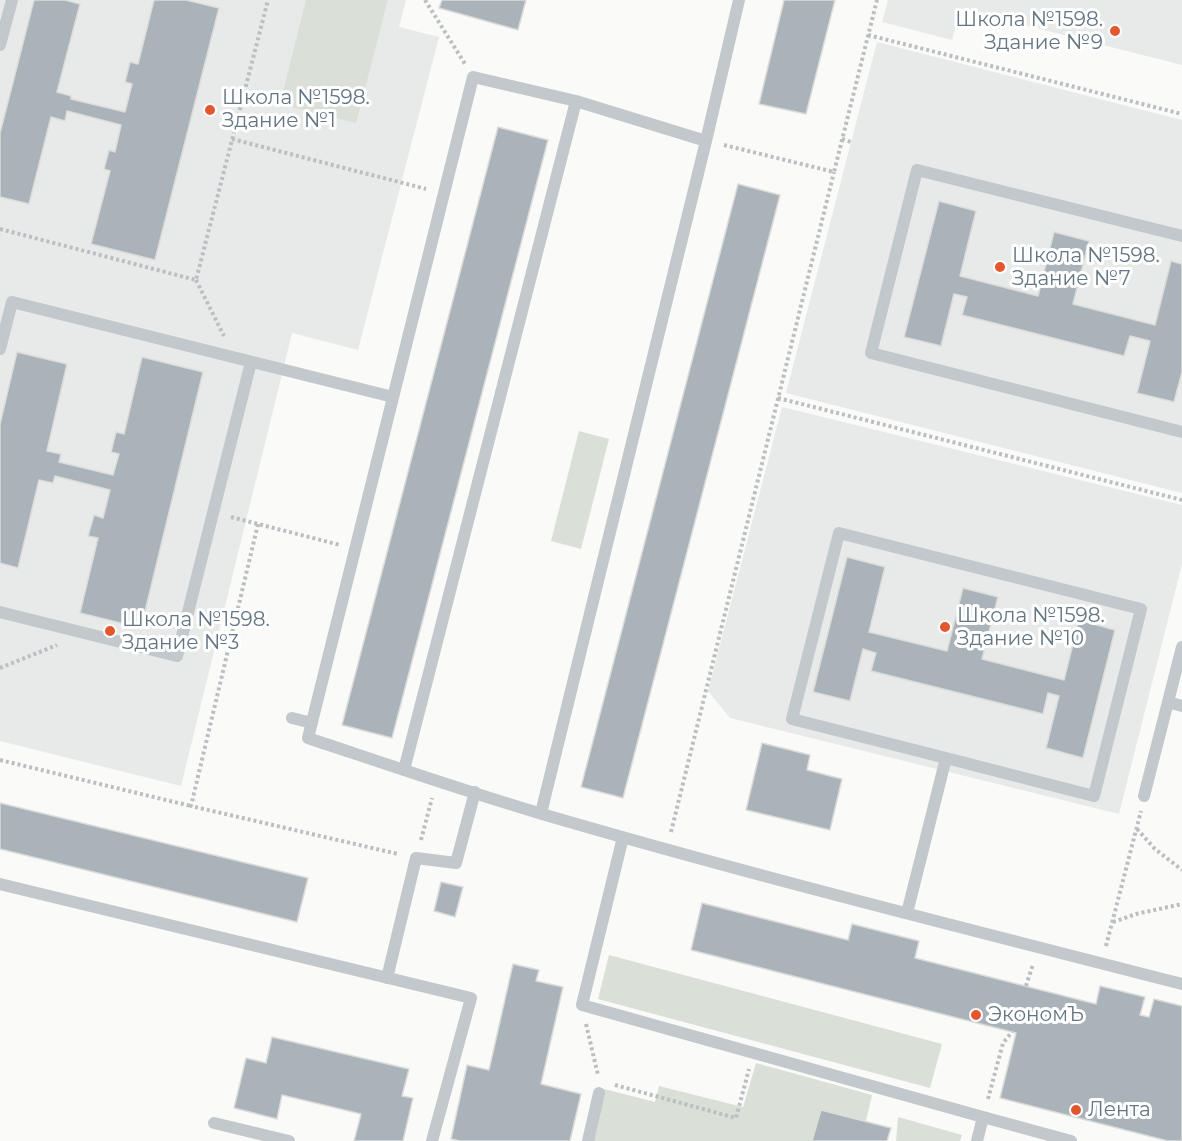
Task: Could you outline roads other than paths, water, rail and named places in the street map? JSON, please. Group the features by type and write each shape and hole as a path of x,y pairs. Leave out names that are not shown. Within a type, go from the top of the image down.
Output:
{"lane":[{"path":"0,45 12,0"},
{"path":"540,813 739,0"},
{"path":"706,141 576,101 473,77 308,738 540,813 623,837 770,878 1182,984"},
{"path":"404,770 576,101"},
{"path":"1182,237 917,170 871,354 1182,432"},
{"path":"0,349 12,302 393,397"},
{"path":"0,612 177,656 251,362"},
{"path":"839,533 1141,609 1094,796 946,758 792,719 839,533"},
{"path":"1144,796 1182,648"},
{"path":"1168,702 1182,706"},
{"path":"292,718 312,723"},
{"path":"907,913 946,758"},
{"path":"387,978 416,858 456,863 474,792"},
{"path":"623,837 582,1005 1071,1141"},
{"path":"0,884 471,998 432,1141"},
{"path":"588,1141 599,1087"},
{"path":"977,1141 983,1117"},
{"path":"214,1123 289,1141"}],"place":[{"name":"Школа №1598. Здание №9","path":"1115,31"},
{"name":"Школа №1598. Здание №1","path":"210,110"},
{"name":"Школа №1598. Здание №7","path":"1000,267"},
{"name":"Школа №1598. Здание №10","path":"945,627"},
{"name":"Школа №1598. Здание №3","path":"110,631"},
{"name":"ЭкономЪ","path":"976,1015"},
{"name":"Лента","path":"1076,1110"}]}
